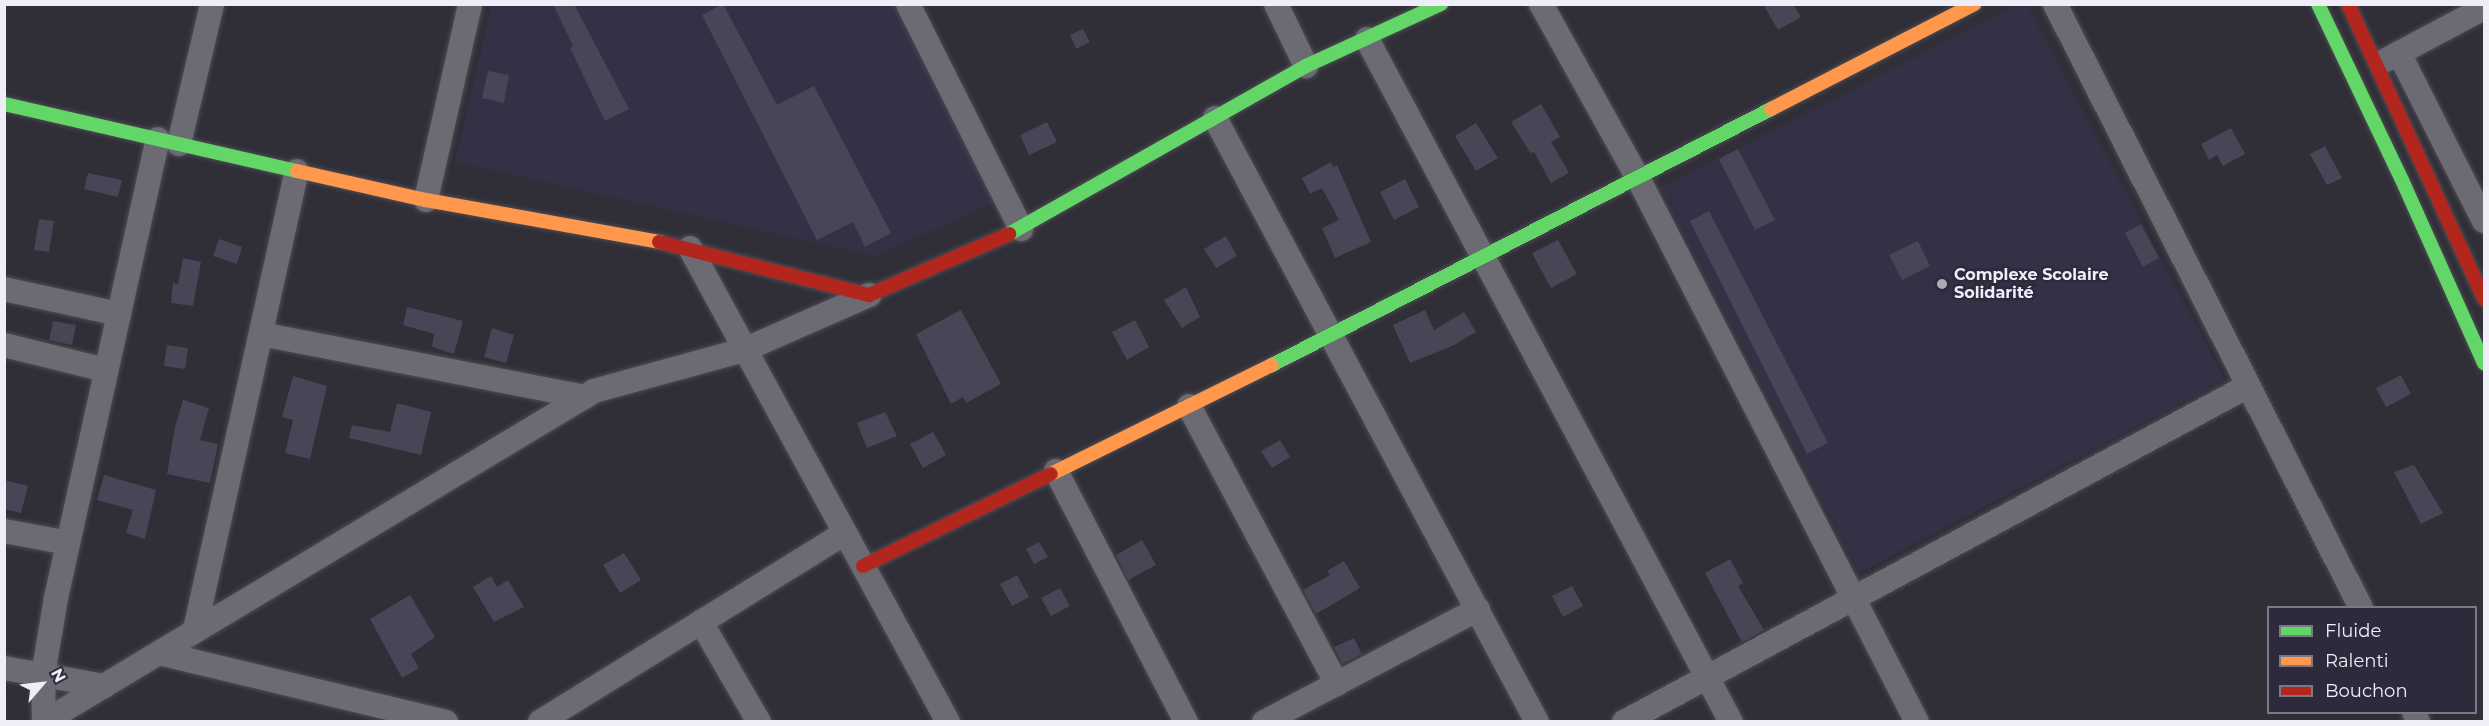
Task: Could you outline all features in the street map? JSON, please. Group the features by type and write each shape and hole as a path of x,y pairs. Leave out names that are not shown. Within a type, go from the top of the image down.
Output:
{"street":[{"path":"212,4 168,141 119,314 68,543 43,675 44,722 594,391 744,350 1021,229 1306,66 1441,4"},
{"path":"426,201 470,4"},
{"path":"1276,4 1306,66"},
{"path":"1541,4 1638,178 1917,722"},
{"path":"863,566 1333,335 1974,4"},
{"path":"2055,4 2360,606"},
{"path":"2318,4 2402,180 2484,363"},
{"path":"2348,4 2484,299"},
{"path":"914,7 1021,229"},
{"path":"2376,65 2484,8"},
{"path":"1366,39 1731,722"},
{"path":"2399,53 2484,221"},
{"path":"4,104 426,201 690,248 869,295"},
{"path":"1215,118 1333,335 1537,722"},
{"path":"2402,180 2426,169"},
{"path":"195,630 297,171"},
{"path":"690,248 948,722"},
{"path":"4,289 119,314"},
{"path":"261,334 585,397"},
{"path":"4,345 106,370"},
{"path":"1624,722 2248,386"},
{"path":"1189,406 1336,684"},
{"path":"1056,471 1186,722"},
{"path":"4,531 68,543"},
{"path":"540,722 845,533"},
{"path":"1264,722 1478,609"},
{"path":"701,622 759,722"},
{"path":"159,653 446,722"},
{"path":"4,668 104,686"}],"shaded area":[{"path":"492,5 895,5 994,203 875,256 455,162"},
{"name":"Complexe Scolaire Solidarité","path":"2017,5 2027,5 2225,380 1859,573 1661,188"}],"building":[{"path":"553,4 574,4 629,109 605,121 570,48 573,46"},
{"path":"723,4 777,105 814,86 891,233 865,247 853,222 817,240 702,15"},
{"path":"1763,4 1793,4 1801,17 1778,30"},
{"path":"1083,29 1090,42 1076,49 1070,35"},
{"path":"488,71 509,75 504,103 482,98"},
{"path":"1541,104 1560,137 1551,142 1569,173 1551,183 1534,152 1531,154 1511,122"},
{"path":"1047,122 1057,142 1029,155 1020,135"},
{"path":"1476,123 1498,158 1476,171 1455,136"},
{"path":"2231,128 2245,154 2223,166 2217,155 2209,160 2201,144"},
{"path":"2325,146 2342,178 2327,185 2310,154"},
{"path":"1738,149 1775,220 1755,230 1719,159"},
{"path":"1331,162 1333,167 1337,165 1371,242 1335,258 1322,228 1339,220 1322,188 1310,194 1302,178"},
{"path":"88,173 122,180 118,197 84,189"},
{"path":"1405,179 1419,207 1394,220 1380,192"},
{"path":"1709,211 1828,443 1807,454 1690,221"},
{"path":"39,219 54,221 49,252 34,250"},
{"path":"2141,224 2159,258 2143,267 2125,233"},
{"path":"1226,236 1237,256 1216,268 1204,249"},
{"path":"219,239 242,247 237,264 213,256"},
{"path":"1558,240 1577,274 1551,288 1532,253"},
{"path":"1918,241 1930,266 1902,280 1889,255"},
{"path":"183,258 201,262 193,306 171,303 173,283 178,284"},
{"path":"1186,287 1200,317 1182,328 1164,300"},
{"path":"407,307 463,321 454,354 432,347 434,334 403,325"},
{"path":"961,310 1001,384 966,403 963,397 951,404 916,334"},
{"path":"1425,310 1434,330 1464,312 1476,332 1452,346 1410,363 1393,325"},
{"path":"1135,320 1149,347 1127,360 1112,332"},
{"path":"53,321 76,325 72,345 49,340"},
{"path":"492,328 514,335 506,363 484,357"},
{"path":"167,345 188,348 185,369 164,366"},
{"path":"2401,375 2411,394 2386,407 2376,388"},
{"path":"293,376 327,386 310,459 285,453 293,420 282,417"},
{"path":"183,400 209,408 200,440 218,444 210,483 167,474 175,427"},
{"path":"397,403 431,412 421,455 349,438 352,425 390,432"},
{"path":"885,412 897,436 867,448 857,423"},
{"path":"933,432 946,455 923,468 910,444"},
{"path":"1280,440 1290,457 1272,468 1261,451"},
{"path":"2414,465 2443,513 2421,524 2394,472"},
{"path":"104,475 156,490 145,539 126,533 133,510 97,500"},
{"path":"4,480 28,486 21,513 4,509"},
{"path":"1142,540 1156,565 1128,580 1116,555"},
{"path":"1039,542 1048,557 1034,564 1026,549"},
{"path":"624,553 641,580 620,593 603,565"},
{"path":"1730,559 1743,583 1738,586 1764,630 1742,642 1705,573"},
{"path":"1344,561 1360,588 1316,614 1303,590 1330,575 1327,571"},
{"path":"1017,575 1029,597 1012,606 1000,584"},
{"path":"491,576 497,587 508,580 524,607 494,622 473,587"},
{"path":"1572,586 1583,606 1563,617 1552,596"},
{"path":"1060,588 1070,606 1051,616 1041,598"},
{"path":"410,595 435,637 411,654 419,668 402,678 370,619"},
{"path":"1354,638 1362,654 1342,664 1334,647"}],"traffic: fast":[{"path":"1009,234 1306,66 1441,4"},
{"path":"2318,4 2402,180 2484,363"},
{"path":"4,104 297,171"},
{"path":"1272,365 1771,109"}],"traffic: slow":[{"path":"1771,109 1974,4"},
{"path":"297,171 426,200 659,242"},
{"path":"1051,474 1272,365"}],"traffic: jam":[{"path":"2348,4 2484,299"},
{"path":"659,242 869,295 1009,234"},
{"path":"863,566 1051,474"}],"place":[{"name":"Complexe Scolaire Solidarité","path":"1942,284"}]}
